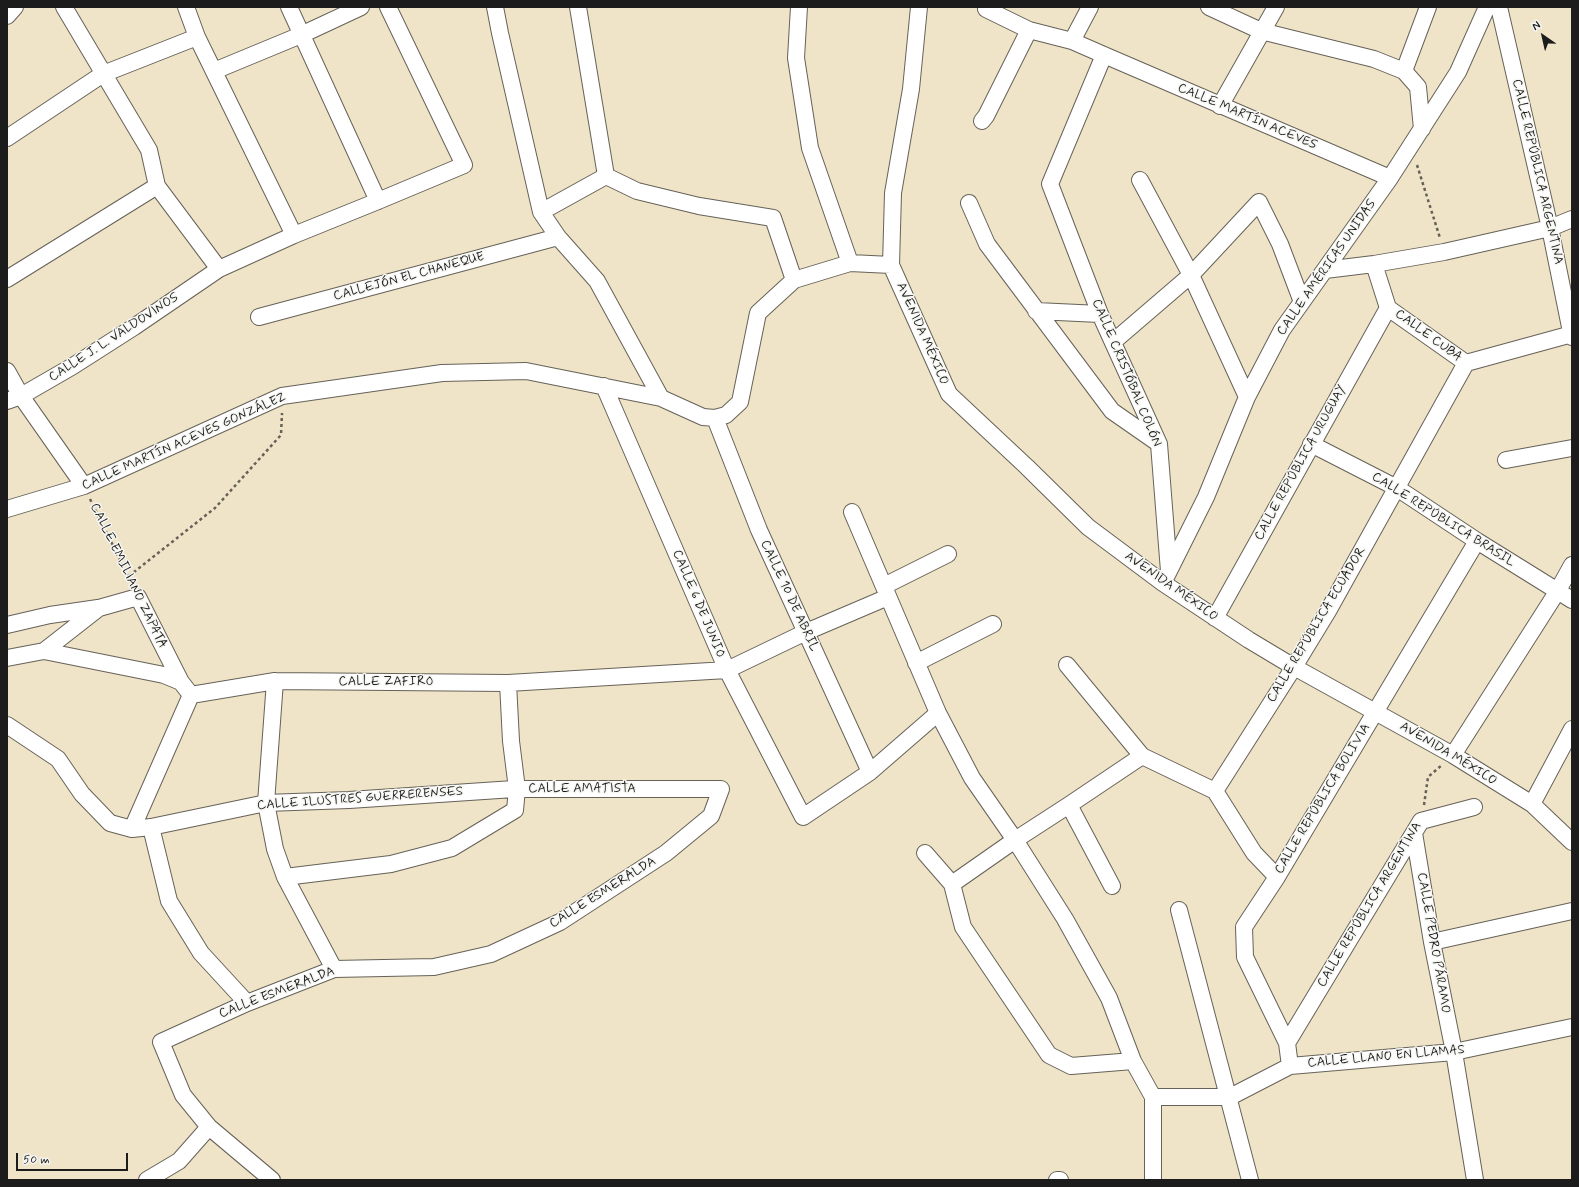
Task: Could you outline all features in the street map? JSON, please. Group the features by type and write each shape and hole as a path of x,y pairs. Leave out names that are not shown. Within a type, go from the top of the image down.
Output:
{"street":[{"path":"7,16 15,7"},
{"path":"64,7 149,150 157,186 219,269"},
{"path":"186,7 197,37 294,234"},
{"path":"289,7 378,201"},
{"path":"214,71 361,7"},
{"name":"CALLE J. L. VALDOVINOS","path":"14,399 80,362 219,269 294,234 378,201 464,164 388,7"},
{"path":"495,7 541,212 558,237 597,281 660,398"},
{"path":"578,7 606,176"},
{"path":"799,7 796,58 810,148 850,263"},
{"path":"715,418 726,415 740,402 758,313 794,280 850,263 891,265 894,193 911,89 919,7"},
{"path":"1072,41 1090,7"},
{"path":"1209,7 1261,31 1374,59 1404,70 1418,87 1422,129"},
{"path":"1220,106 1261,31 1276,7"},
{"path":"1404,70 1428,7"},
{"name":"CALLE AMÉRICAS UNIDAS","path":"1166,577 1206,497 1247,397 1282,330 1390,178 1422,129 1458,72 1487,7"},
{"name":"CALLE REPÚBLICA ARGENTINA","path":"1499,7 1550,228 1572,335"},
{"name":"CALLE MARTÍN ACEVES","path":"987,8 1029,30 1072,41 1390,178"},
{"path":"982,121 986,116 1029,30"},
{"path":"7,138 103,74 197,37"},
{"name":"CALLE CRISTÓBAL COLÓN","path":"1104,56 1050,184 1100,314 1159,444 1166,577"},
{"path":"541,212 606,176"},
{"path":"606,176 637,191 699,206 773,218 794,280"},
{"path":"1140,180 1190,275 1247,397"},
{"path":"7,279 157,186"},
{"path":"1113,342 1190,275 1259,202 1280,244 1302,302"},
{"path":"969,203 987,244 1112,411 1159,444"},
{"path":"1325,270 1374,264 1444,252 1550,228 1572,219"},
{"name":"CALLEJÓN EL CHANEQUE","path":"259,317 558,237"},
{"name":"CALLE CUBA","path":"1374,264 1388,308 1466,363"},
{"name":"AVENIDA MÉXICO","path":"891,265 949,394 1088,527 1166,577 1215,618 1294,667 1453,755 1532,804 1570,838"},
{"name":"CALLE REPÚBLICA URUGUAY","path":"1215,618 1388,308"},
{"path":"1036,311 1100,314"},
{"path":"1466,363 1572,335"},
{"name":"CALLE REPÚBLICA ECUADOR","path":"1215,791 1328,611 1466,363"},
{"path":"7,371 14,399 84,486"},
{"name":"CALLE MARTÍN ACEVES GONZÁLEZ","path":"7,509 84,486 282,396 442,373 526,371 660,398 704,417 715,418"},
{"name":"CALLE 6 DE JUNIO","path":"604,386 727,670 803,817 870,772"},
{"name":"CALLE 10 DE ABRIL","path":"715,418 758,530 870,772"},
{"name":"CALLE REPÚBLICA BRASIL","path":"1311,444 1397,488 1476,541 1572,600"},
{"path":"1506,460 1572,448"},
{"path":"852,512 938,713 972,778 1015,840 1065,919 1109,998 1133,1061 1153,1097 1154,1180"},
{"name":"CALLE REPÚBLICA BOLIVIA","path":"1290,1066 1287,1043 1245,957 1244,927 1277,877 1476,541"},
{"path":"727,670 886,591 948,554"},
{"path":"1453,755 1557,592 1572,565"},
{"path":"7,625 50,615 98,608 138,597"},
{"name":"CALLE EMILIANO ZAPATA","path":"138,597 181,682 191,695"},
{"path":"44,651 98,608"},
{"path":"916,662 993,624"},
{"path":"7,658 44,651 164,675 181,682"},
{"path":"1067,665 1142,756 1215,791 1254,853 1277,877"},
{"name":"CALLE ZAFIRO","path":"191,695 275,681 508,683 727,670"},
{"path":"275,681 266,803 275,849 285,877 334,969"},
{"path":"508,683 511,741 517,789"},
{"path":"132,829 191,695"},
{"path":"870,772 938,713"},
{"name":"CALLE ILUSTRES GUERRERENSES","path":"7,725 58,759 82,794 110,823 132,829 151,827 266,803 349,800 517,789"},
{"path":"1532,804 1572,729"},
{"path":"952,884 1015,840 1142,756"},
{"name":"CALLE AMATISTA","path":"285,877 391,864 452,848 516,810 517,789 721,789"},
{"name":"CALLE ESMERALDA","path":"208,1127 183,1095 161,1042 247,1003 334,969 434,967 491,954 560,922 666,853 711,816 721,789"},
{"path":"1069,805 1112,886"},
{"path":"1418,827 1474,807"},
{"path":"151,827 168,901 201,953 247,1003"},
{"name":"CALLE REPÚBLICA ARGENTINA","path":"1287,1043 1418,827"},
{"name":"CALLE PEDRO PÁRAMO","path":"1418,827 1432,942 1454,1052 1475,1180"},
{"path":"925,853 952,884 963,927 1049,1055 1070,1066 1133,1061"},
{"path":"1179,910 1230,1097 1250,1180"},
{"path":"1432,942 1572,911"},
{"name":"CALLE LLANO EN LLAMAS","path":"1230,1097 1290,1066 1454,1052 1572,1027"},
{"path":"1153,1097 1230,1097"},
{"path":"147,1180 179,1161 208,1127 272,1180"}],"path":[{"path":"1411,146 1444,252"},
{"path":"129,576 215,508 281,435 282,396"},
{"name":"CALLE EMILIANO ZAPATA","path":"84,486 138,597"},
{"name":"CALLE REPÚBLICA ARGENTINA","path":"1418,827 1428,777 1453,755"}]}
